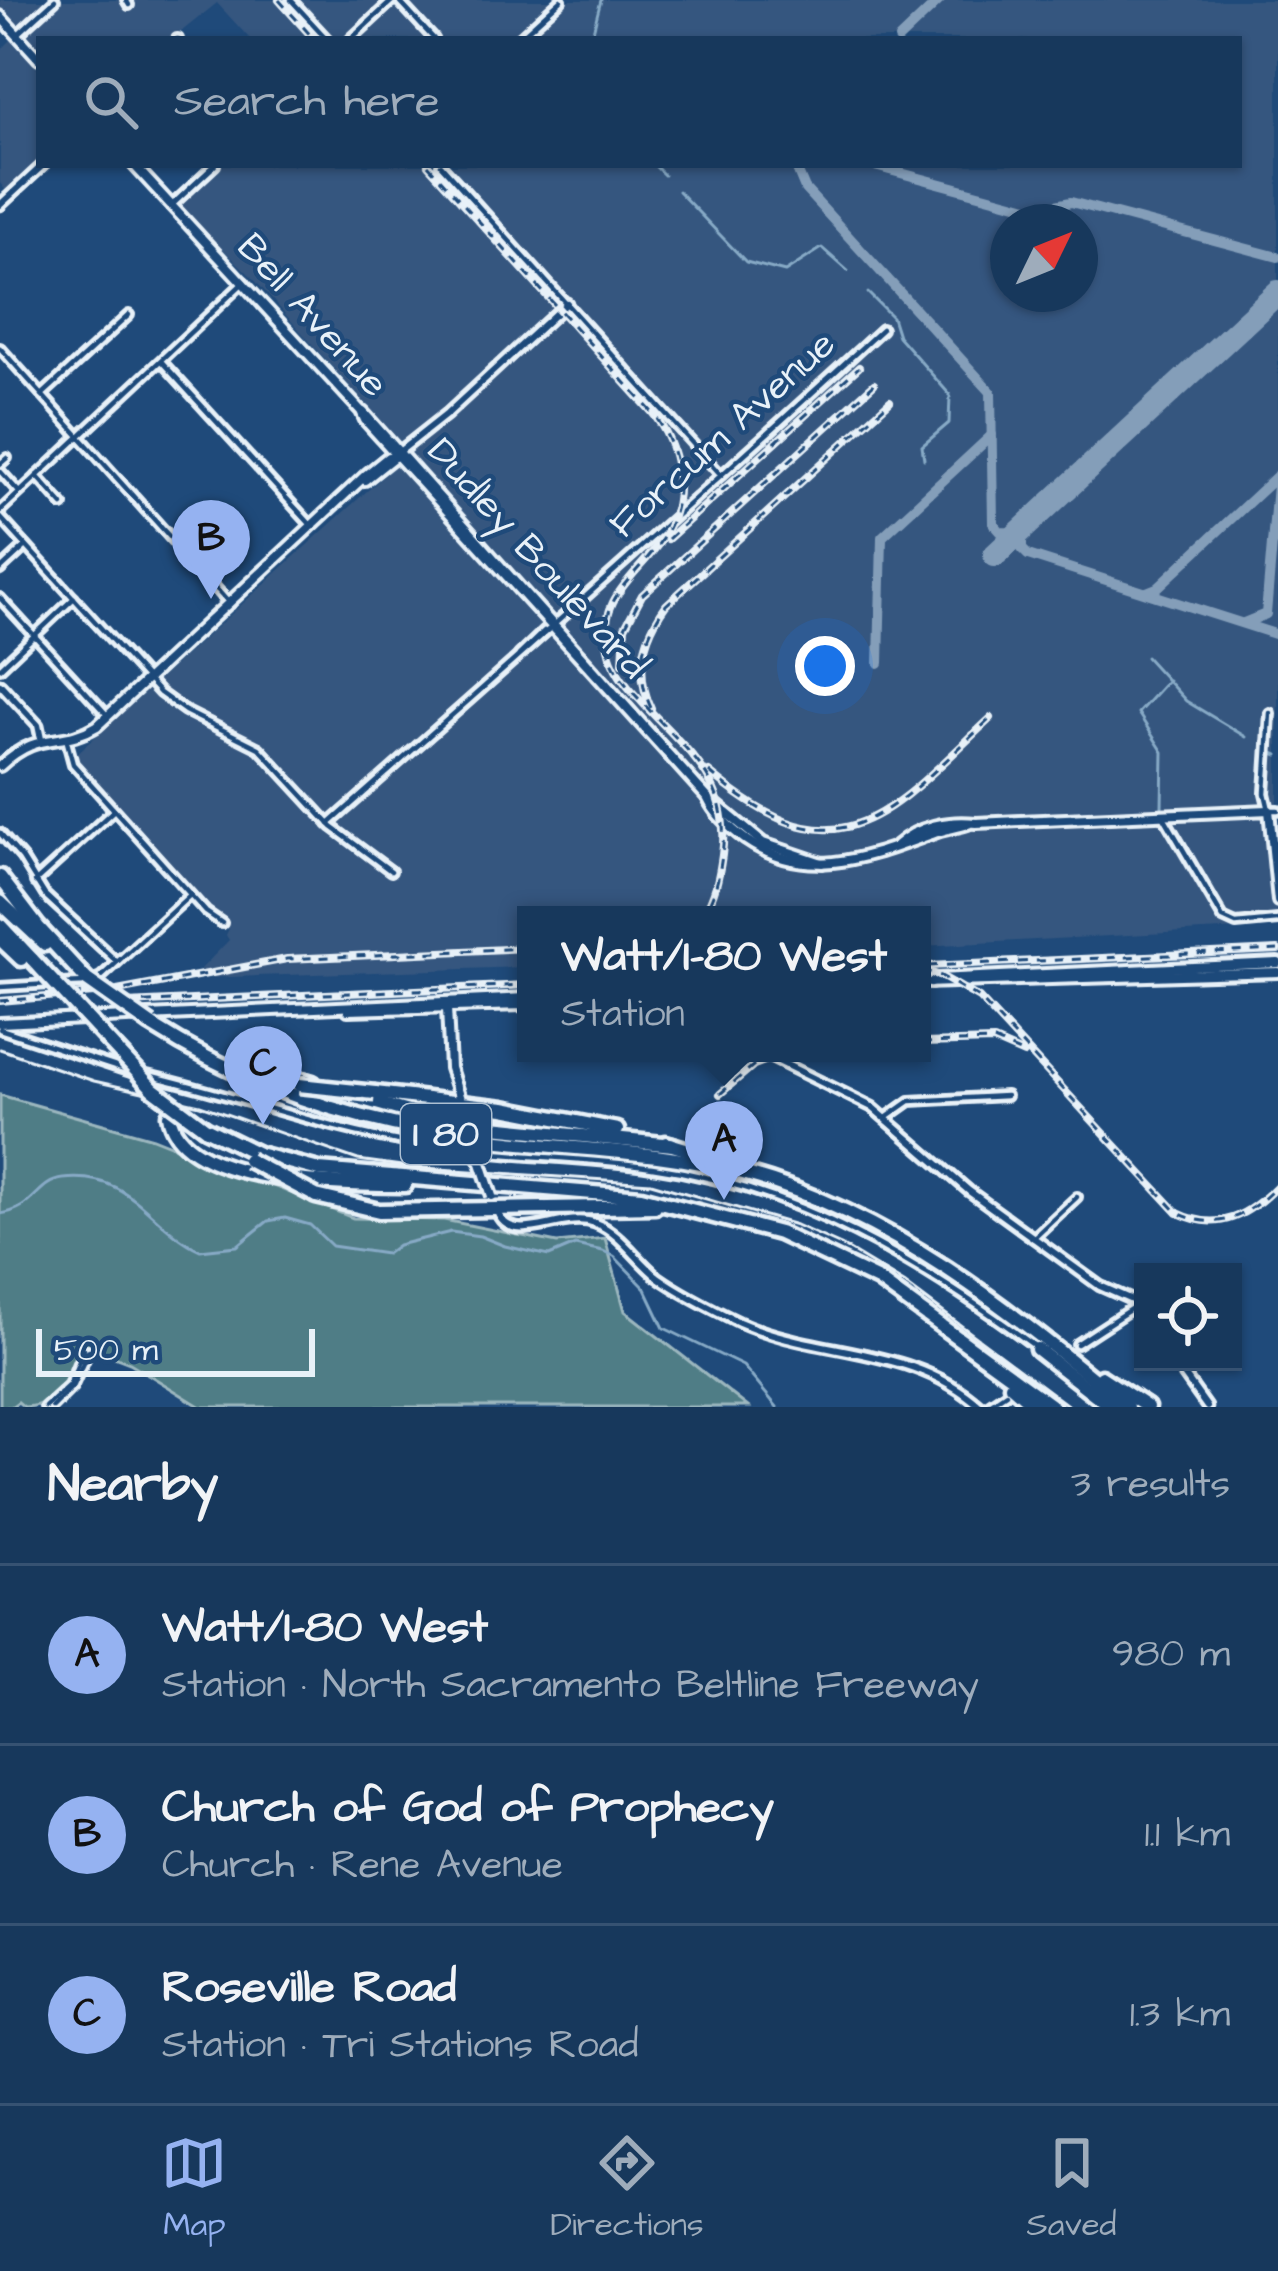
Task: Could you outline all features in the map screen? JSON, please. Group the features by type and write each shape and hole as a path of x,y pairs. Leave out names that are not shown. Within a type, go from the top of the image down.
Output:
{"highway":[{"path":"0,877 53,947"},
{"path":"0,902 53,947"},
{"path":"0,925 31,963"},
{"path":"0,939 62,988 153,1089 248,1160 316,1196 379,1211 494,1203 692,1208"},
{"name":"I 80","path":"53,947 87,980 212,1061 325,1106 424,1131 630,1150 772,1181 822,1199 896,1235 1006,1312 1128,1407"},
{"path":"151,1024 254,1073 303,1085 459,1101 571,1120 673,1145 772,1181"},
{"path":"252,1065 443,1122 673,1145"},
{"path":"169,1115 173,1131 184,1143 276,1180 347,1186 454,1186 465,1182"},
{"name":"I 80","path":"205,1131 304,1167 641,1197 778,1233 846,1262 909,1300 1052,1407"},
{"path":"1037,1349 1116,1398 1146,1407"},
{"path":"991,1361 1036,1407"}],"main road":[{"path":"0,16 36,56"},
{"name":"Bell Avenue","path":"137,168 397,454"},
{"path":"2,761 41,740 86,733 108,716 397,454"},
{"name":"Dudley Boulevard","path":"397,454 725,822 752,844 793,862 814,866 856,860 969,823 1273,810"},
{"path":"1273,810 1278,901"},
{"path":"931,983 1278,968"},
{"path":"0,1026 517,1002"},
{"path":"447,1005 450,1068 494,1203"}],"street":[{"path":"17,35 56,0"},
{"path":"291,0 323,36"},
{"path":"354,36 395,0 431,36"},
{"path":"521,36 561,0"},
{"path":"0,205 40,168"},
{"path":"171,206 212,168"},
{"path":"444,168 721,475"},
{"path":"244,282 0,514 148,680 185,712 260,748 329,824 391,871"},
{"path":"397,454 567,303"},
{"path":"42,395 129,315"},
{"name":"Forcum Avenue","path":"329,824 882,328"},
{"path":"2,353 230,604"},
{"path":"161,361 313,526"},
{"path":"7,458 0,468 19,492"},
{"path":"37,476 63,505"},
{"path":"0,571 26,546"},
{"path":"0,598 108,716"},
{"path":"0,668 74,598"},
{"path":"0,684 38,725 41,740"},
{"path":"1270,713 1265,793 1273,810"},
{"path":"66,738 71,762 190,895 222,922"},
{"path":"35,882 114,810"},
{"path":"1163,815 1223,918 1236,924 1278,920"},
{"path":"0,833 35,882 117,962"},
{"path":"0,987 62,988 93,981 190,895"},
{"path":"0,1026 108,1066 379,1137 464,1150 655,1167 743,1187 863,1235 972,1300 1037,1349"},
{"path":"780,1062 870,1106 958,1183 1104,1289 1134,1301"},
{"path":"886,1118 902,1103 914,1100 1006,1096"},
{"path":"1033,1238 1077,1197"},
{"path":"494,1203 502,1224 512,1229 571,1220 595,1222 663,1280 731,1318 772,1334 919,1368 941,1377 983,1407 1006,1393"},
{"path":"1078,1344 1134,1308"},
{"path":"49,1407 72,1388 86,1351"},
{"path":"1181,1371 1207,1407"}],"shaded area":[{"path":"0,0 1278,0 1278,927 931,946 931,906 517,906 517,967 199,978 199,971 229,940 229,929 74,756 409,453 251,276 181,209 180,203 218,168 1242,168 1242,36 247,36 217,3 176,36 36,36 36,46 0,6"},
{"path":"11,40 36,67 36,164 6,191 0,183 0,51"}],"green space":[{"path":"0,1095 153,1138 353,1218 444,1220 557,1243 605,1238 625,1311 748,1407 201,1407 130,1363 81,1344 69,1376 46,1401 0,1407"}],"waterway":[{"path":"592,36 601,0"},
{"path":"657,168 664,175"},
{"path":"678,191 746,262 785,272 822,248 848,271"},
{"path":"868,293 892,317 898,336 950,395 949,423 922,446 924,459"},
{"path":"1146,657 1186,701 1246,737"},
{"path":"1162,807 1163,752 1138,713 1168,680"},
{"path":"1273,753 1278,755"},
{"path":"0,1214 21,1207 54,1181 86,1179 123,1192 200,1250 237,1246 268,1221 285,1218 310,1225 332,1246 386,1254 398,1245 451,1232 549,1256 575,1245 603,1251 645,1288 664,1328 743,1366 777,1407"}],"taxiway":[{"path":"902,36 940,0"},
{"path":"796,168 805,189 991,392 993,523 1001,532 1019,533"},
{"path":"882,168 1035,209 1071,202 1278,257"},
{"path":"879,663 882,537 992,435"},
{"path":"1244,623 1266,614 1278,474"},
{"path":"1147,592 1157,588 1278,475"},
{"path":"1022,530 1022,549 1028,555 1278,635"}],"runway":[{"path":"995,555 1278,292"}],"tram line":[{"path":"0,1049 94,1081 200,1105 358,1160 651,1183 796,1225 841,1245 904,1283 1070,1407"}],"railway":[{"path":"279,0 311,36"},
{"path":"431,168 651,411 669,440 678,473 676,507 662,539 614,600 606,630 620,677 689,752 720,806 721,863 707,906"},
{"path":"668,539 859,367"},
{"path":"623,663 625,627 642,595 874,384"},
{"path":"651,708 642,668 652,629 666,605 890,401"},
{"path":"709,772 755,806 794,824 829,829 861,823 922,782 991,718"},
{"path":"0,1001 117,991 287,959 517,948"},
{"path":"931,966 1278,950"},
{"path":"931,973 979,998 1178,1213 1207,1221 1232,1218 1278,1185"},
{"path":"126,1003 517,985"},
{"path":"931,1043 994,1041 1024,1054"},
{"path":"720,1094 762,1062"}],"place":[{"name":"Church of God of Prophecy","path":"211,599"},
{"name":"Roseville Road","path":"263,1125"},
{"name":"Watt/I-80 West","path":"724,1200"}]}
